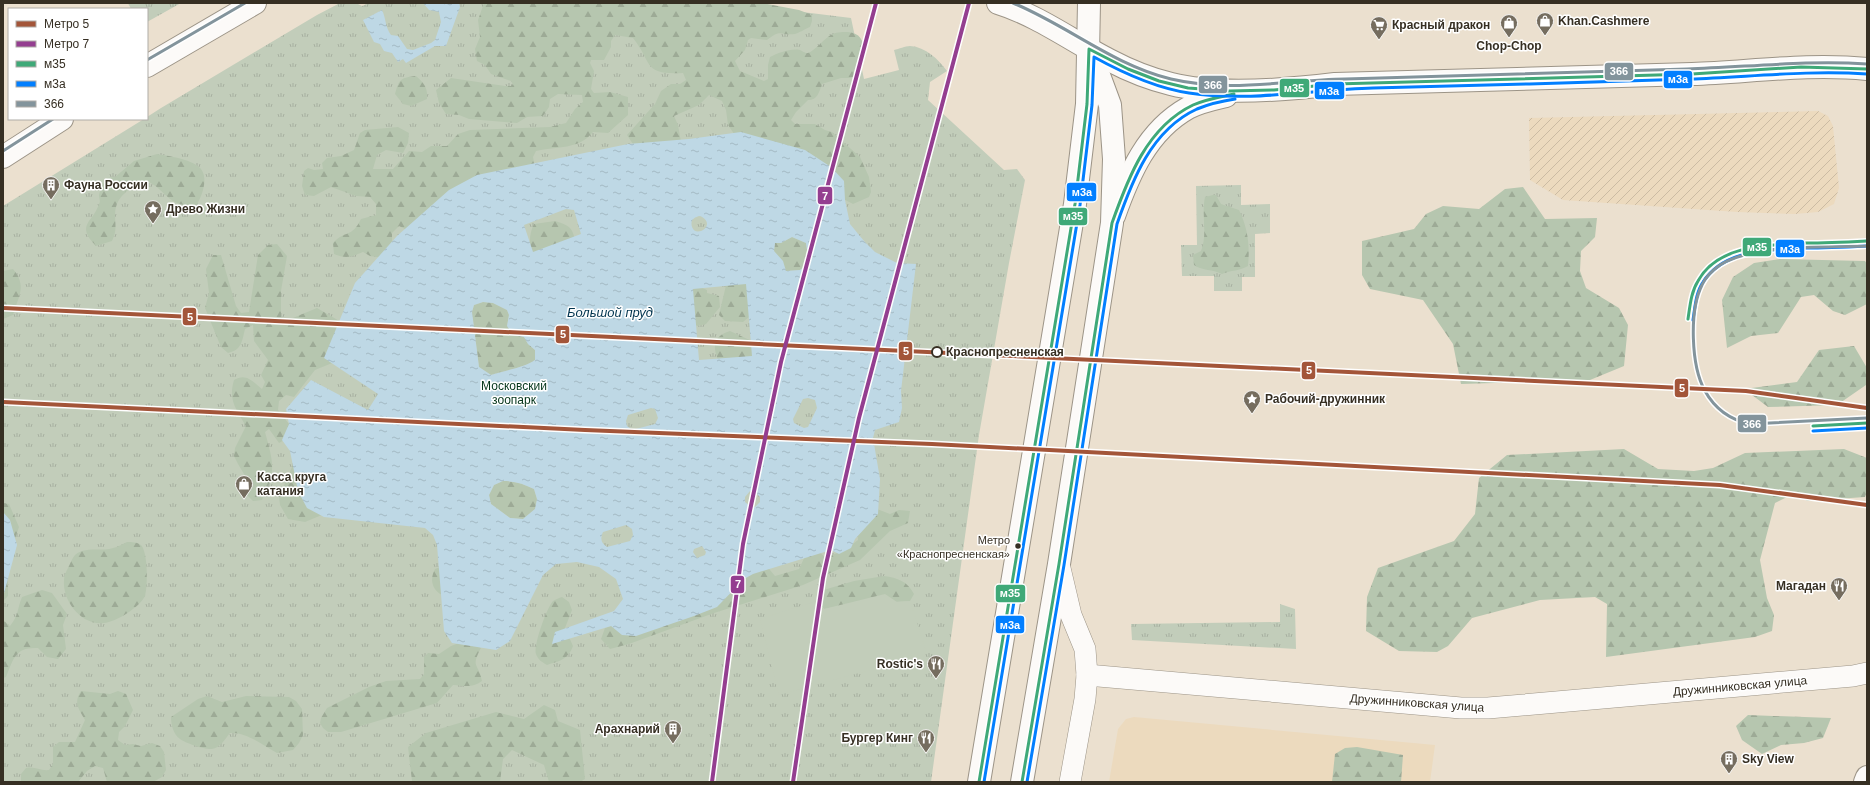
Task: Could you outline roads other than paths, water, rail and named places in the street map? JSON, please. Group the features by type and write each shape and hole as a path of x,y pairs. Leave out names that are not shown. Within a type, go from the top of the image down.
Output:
{"main road":[{"path":"148,65 255,3"},
{"path":"998,3 1043,24 1126,68 1170,84 1201,89 1296,89 1335,84 1694,74 1812,66 1835,66 1867,69"},
{"path":"979,782 1075,204 1087,104 1089,3"},
{"path":"1022,782 1059,564 1112,222 1114,159 1110,105 1089,49"},
{"path":"1112,222 1124,188 1137,160 1160,129 1173,118 1189,108 1212,99 1248,90"},
{"path":"3,157 60,120"},
{"path":"1865,782 1867,777"}],"street":[{"path":"1059,564 1071,615 1085,649 1087,675 1085,699 1070,782"},
{"name":"Дружинниковская улица","path":"1087,675 1468,708 1496,707 1755,685 1853,676 1867,673"}],"water":[{"path":"423,3 459,3 460,7 446,46 435,46 406,63 403,59 398,62 392,53 384,51 380,44 374,42 363,20 382,10 391,35 398,36 407,49 413,50 435,40 441,22 439,12 429,10"},
{"name":"Большой пруд","path":"741,132 805,150 831,167 844,181 845,200 850,224 864,241 875,252 897,263 916,264 901,391 902,408 899,422 875,430 873,438 880,479 878,514 855,539 851,548 839,554 831,550 753,574 744,579 717,607 636,636 622,635 611,626 552,644 555,632 614,611 623,599 616,579 599,567 577,562 556,564 543,575 510,641 496,650 452,643 444,631 437,545 433,535 425,528 324,517 307,508 298,491 290,451 282,440 289,424 286,409 311,380 368,410 378,394 324,358 355,283 397,236 449,190 477,175 628,144 689,139","holes":["566,209 574,210 581,234 533,252 524,225","700,216 705,219 707,223 701,231 694,230 692,227 692,221 696,217","792,237 806,243 809,263 800,270 786,271 783,261 774,251 775,243 781,243","746,284 752,356 699,360 693,289","483,302 493,303 507,310 509,315 507,326 513,335 524,337 528,344 535,350 535,360 520,367 491,375 479,367 472,312 474,305","808,398 815,400 817,408 808,427 804,428 794,423 793,419 803,399","651,408 655,409 658,418 655,424 632,430 627,426 626,421 628,415","503,481 519,483 534,489 537,499 535,509 523,519 510,518 491,504 489,495 494,485","750,491 755,492 760,497 760,502 755,507 751,507 745,502 745,497","626,525 632,529 633,535 630,541 607,547 603,544 601,539 603,532","702,546 706,552 705,555 697,558 693,552 694,549"]},
{"path":"3,512 10,520 17,545 3,597"}],"metro line":[{"name":"7","path":"712,782 743,544 781,362 876,3"},
{"name":"7","path":"793,782 823,578 859,418 969,3"},
{"name":"5","path":"3,308 1746,391 1867,408"},
{"name":"5","path":"3,402 585,430 932,444 1720,485 1867,505"}],"place":[{"name":"Khan.Cashmere","path":"1545,36"},
{"name":"Chop-Chop","path":"1509,38"},
{"name":"Красный дракон","path":"1379,40"},
{"name":"Фауна России","path":"51,200"},
{"name":"Древо Жизни","path":"153,224"},
{"name":"Краснопресненская","path":"937,352"},
{"name":"Рабочий-дружинник","path":"1252,414"},
{"name":"Касса круга катания","path":"244,499"},
{"name":"Метро «Краснопресненская»","path":"1018,546"},
{"name":"Магадан","path":"1839,601"},
{"name":"Rostic's","path":"936,679"},
{"name":"Арахнарий","path":"673,744"},
{"name":"Бургер Кинг","path":"926,753"},
{"name":"Sky View","path":"1729,774"}],"park label":[{"name":"Московский зоопарк","path":"514,393"}]}
